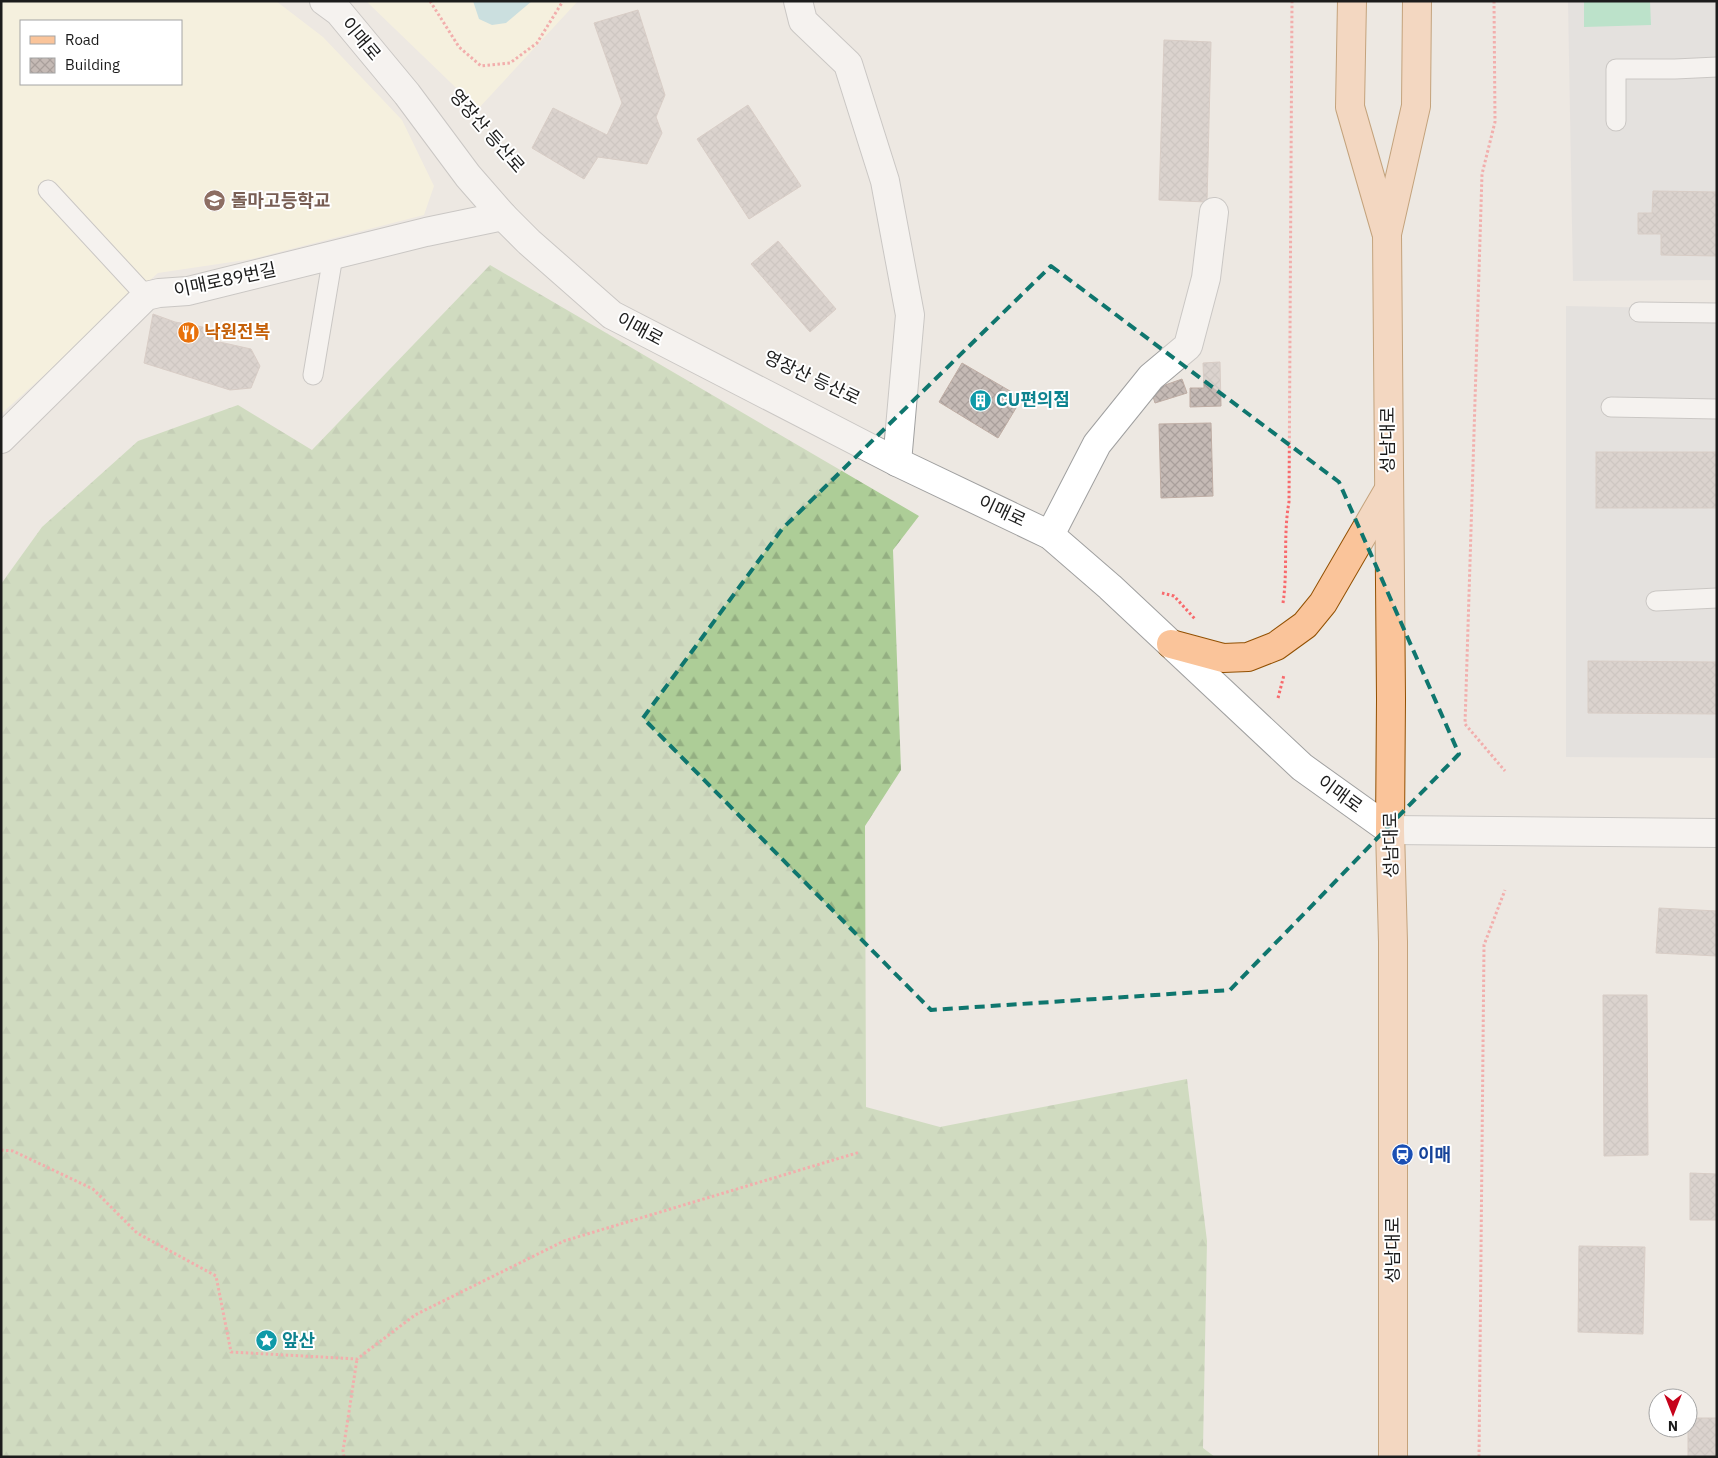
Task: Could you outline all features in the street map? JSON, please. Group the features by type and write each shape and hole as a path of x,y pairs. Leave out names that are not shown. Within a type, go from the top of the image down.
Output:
{"main road":[{"name":"성남대로","path":"1352,1 1350,107 1387,234"},
{"name":"성남대로","path":"1392,1457 1393,942 1390,830 1391,689 1387,234 1416,106 1418,1"},
{"path":"1171,644 1223,658 1248,657 1276,646 1305,626 1323,603 1388,490"}],"street":[{"name":"이매로","path":"324,1 339,12 407,94 468,176 503,216 529,242 612,315 897,462 1050,535 1110,587 1302,767 1390,830"},
{"path":"798,1 803,21 848,64 886,181 910,314 897,462"},
{"path":"1050,535 1097,444 1152,377 1188,346 1206,278 1214,212"},
{"name":"이매로89번길","path":"146,296 188,290 426,232 503,216"},
{"path":"1,439 146,296"},
{"path":"1390,830 1717,834"}],"lane":[{"path":"1616,121 1616,69 1717,67"},
{"path":"48,190 146,296"},
{"path":"314,375 333,256"},
{"path":"1639,312 1717,313"},
{"path":"1611,407 1717,409"},
{"path":"1656,601 1717,598"}],"path":[{"path":"430,1 459,47 481,66 510,63 537,43 563,1"},
{"path":"1282,607 1286,581 1289,502 1292,1"},
{"path":"1494,1 1495,122 1482,174 1465,724 1505,770"},
{"path":"1157,592 1174,596 1201,625"},
{"path":"1276,646 1287,664 1278,698"},
{"path":"1479,1457 1484,945 1505,890"},
{"path":"1,1150 13,1151 93,1189 137,1233 216,1276 232,1352 357,1359 415,1315 564,1241 860,1152"},
{"path":"344,1457 343,1451 357,1359"}],"highlighted area":[{"path":"1051,266 1339,482 1459,754 1230,990 931,1010 643,718 782,529"}],"shaded area":[{"name":"돌마고등학교","path":"1,1 276,1 323,37 402,120 434,186 424,215 252,259 158,273 1,414"},
{"path":"366,1 578,1 478,109"},
{"path":"1568,1 1717,1 1717,280 1573,281"},
{"path":"1566,306 1717,309 1717,758 1566,757"}],"green space":[{"path":"1584,1 1650,1 1651,25 1584,27"},
{"path":"490,265 919,516 893,550 901,770 865,826 866,1107 940,1127 1187,1079 1207,1241 1203,1448 1215,1457 1,1457 1,584 42,527 138,441 238,405 312,450"}],"water":[{"path":"473,1 532,1 506,23 492,25 479,19"}],"building":[{"path":"638,10 665,95 656,117 662,133 647,164 598,157 584,179 532,148 553,108 607,135 622,103 594,23"},
{"path":"1164,40 1211,42 1207,202 1159,200"},
{"path":"748,105 801,186 749,219 697,139"},
{"path":"1653,191 1717,192 1717,256 1661,255 1661,234 1638,234 1638,213 1652,213"},
{"path":"778,241 836,309 810,332 751,264"},
{"path":"153,314 175,322 208,328 215,341 251,349 260,366 251,388 230,390 144,363"},
{"path":"1220,362 1221,406 1190,407 1190,388 1204,388 1203,363"},
{"name":"CU편의점","path":"962,363 1022,398 998,438 939,402"},
{"path":"1182,379 1187,393 1155,403 1151,390"},
{"path":"1211,423 1213,496 1161,498 1159,424"},
{"path":"1596,452 1717,452 1717,508 1596,508"},
{"path":"1588,661 1717,662 1717,714 1588,713"},
{"path":"1659,908 1717,911 1717,956 1656,953"},
{"path":"1603,995 1647,995 1648,1155 1604,1156"},
{"path":"1690,1173 1717,1174 1717,1220 1690,1220"},
{"path":"1579,1246 1645,1247 1643,1334 1578,1332"},
{"path":"1698,1418 1717,1418 1717,1457 1688,1457 1688,1438 1698,1438"}],"place":[{"name":"돌마고등학교","path":"215,201"},
{"name":"낙원전복","path":"188,332"},
{"name":"CU편의점","path":"980,400"},
{"name":"이매","path":"1402,1155"},
{"name":"앞산","path":"266,1341"}]}
